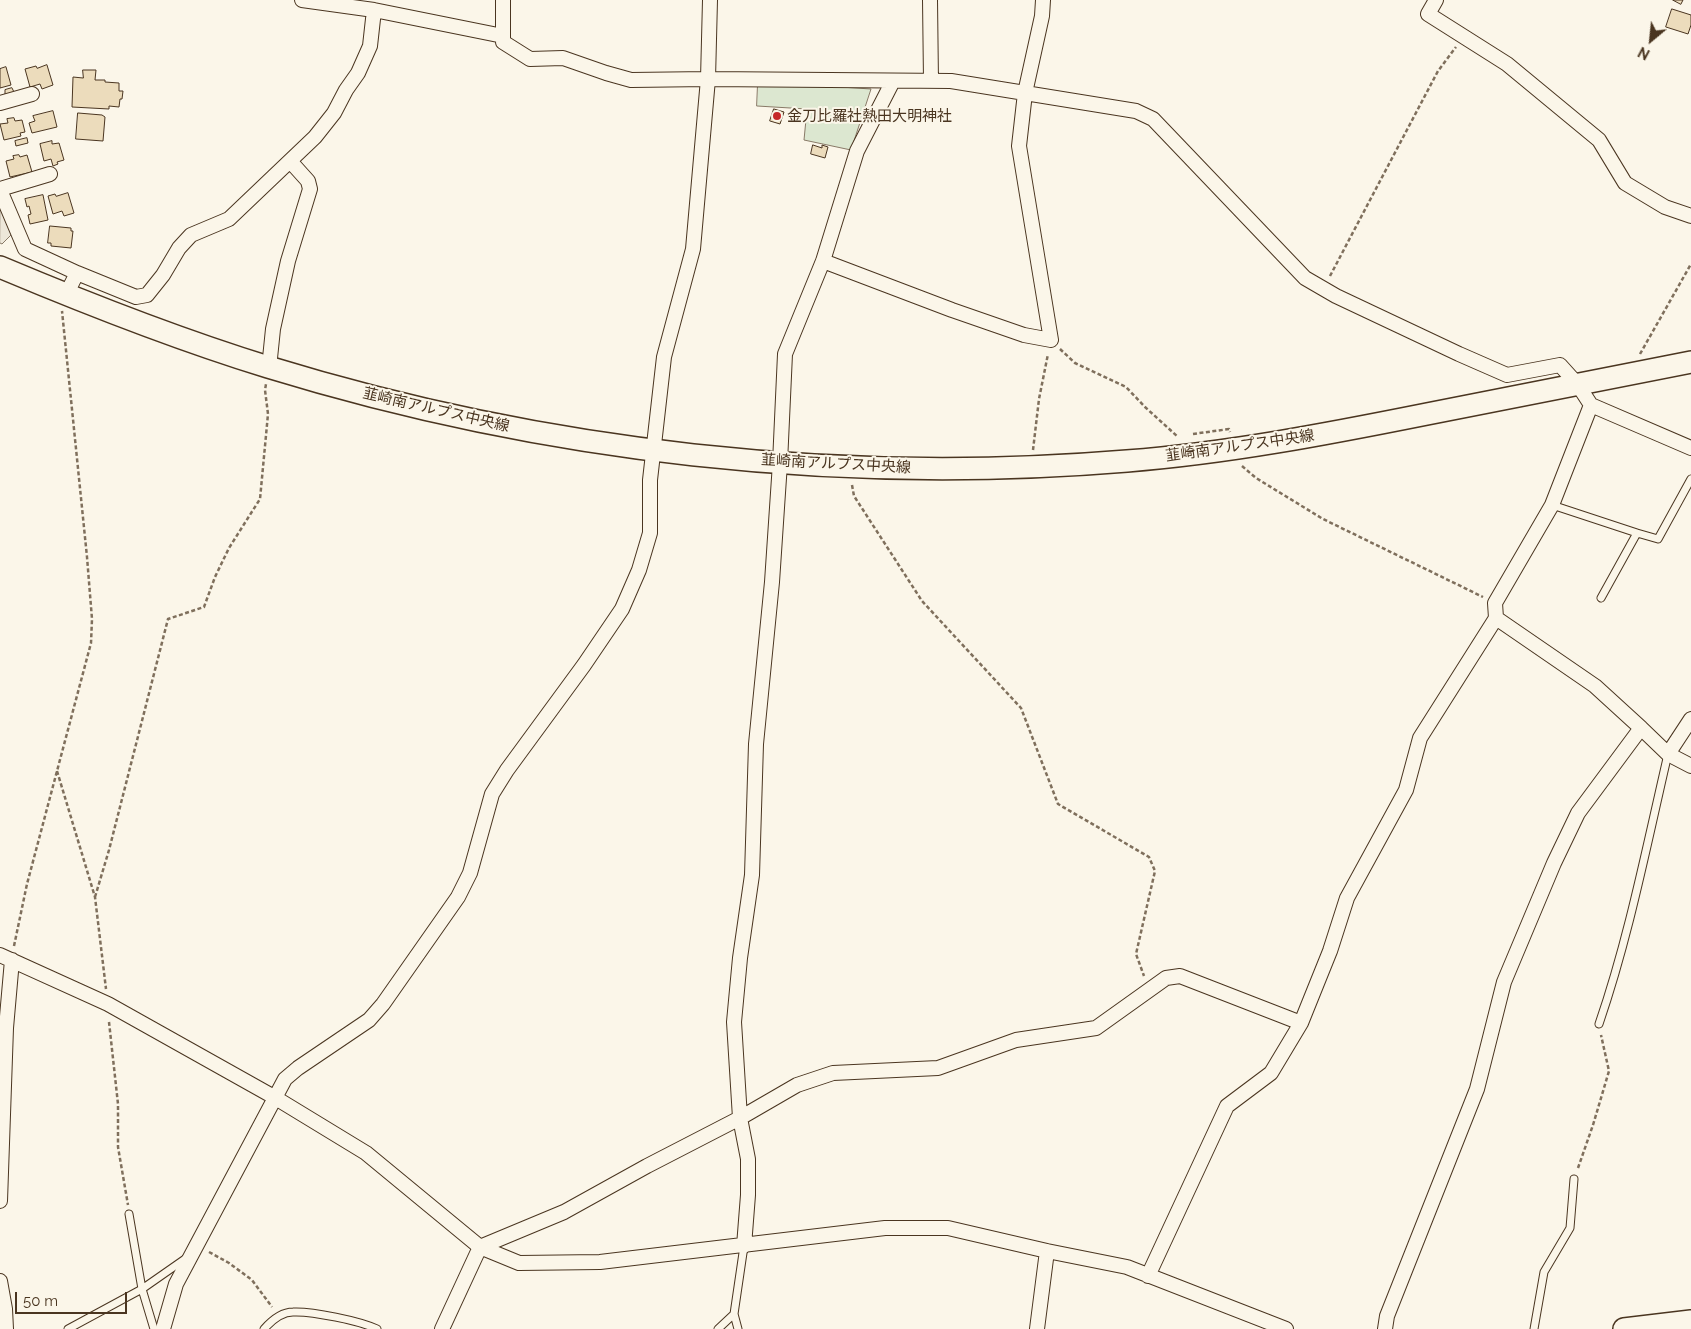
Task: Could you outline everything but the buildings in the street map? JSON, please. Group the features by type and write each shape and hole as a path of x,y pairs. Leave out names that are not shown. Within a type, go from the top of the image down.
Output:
{"main road":[{"name":"韮崎南アルプス中央線","path":"0,267 66,295 177,337 270,368 380,398 502,426 654,451 780,463 848,467 939,469 1032,467 1130,461 1236,449 1332,433 1691,362"},
{"path":"1624,1329 1691,1321"}],"street":[{"path":"302,0 334,2 503,36"},
{"path":"503,0 503,42 530,59 563,58 606,74 631,80 951,81 1136,111 1153,119 1305,278 1336,296 1507,375 1560,365 1578,385 1591,405 1691,448"},
{"path":"163,1329 176,1284 284,1079 369,1020 383,1004 458,896 470,873 492,794 616,617 639,570 650,533 650,480 664,357 693,249 708,79 710,0"},
{"path":"930,0 931,81"},
{"path":"823,261 1024,335 1051,340 1019,146 1026,93 1042,16 1043,0"},
{"path":"1436,0 1428,14 1507,64 1599,140 1625,183 1665,207 1691,216"},
{"path":"50,174 0,190 25,249 136,297 147,295 163,275 179,248 191,236 229,219 315,137 334,113 346,90 358,73 370,46 374,10"},
{"path":"744,1246 748,1195 748,1159 740,1118 734,1022 740,958 752,875 756,744 772,582 785,354 823,261 857,150 892,81"},
{"path":"0,103 32,94"},
{"path":"270,368 273,329 288,261 310,189 308,181 290,161"},
{"path":"66,295 77,273"},
{"path":"1148,1276 1226,1106 1271,1073 1301,1023 1330,951 1347,898 1406,790 1420,738 1496,618 1495,603 1552,505 1591,405"},
{"path":"1496,618 1595,686 1668,754 1691,766"},
{"path":"1668,754 1691,719"},
{"path":"1385,1329 1387,1316 1477,1089 1504,982 1554,863 1578,813 1641,728"},
{"path":"0,1201 6,1028 6,958 108,1004 274,1097 366,1153 480,1247 519,1263 600,1262 886,1228 948,1228 1127,1267 1286,1329"},
{"path":"442,1329 480,1247 564,1212 740,1118 797,1085 833,1073 938,1068 1016,1040 1096,1028 1166,978 1180,976 1301,1023"},
{"path":"1037,1329 1047,1251"},
{"path":"0,1281 6,1329"}],"lane":[{"path":"1552,505 1637,534 1658,539 1691,479"},
{"path":"1601,598 1637,534"},
{"path":"1599,1024 1611,989 1630,919 1668,754"},
{"path":"1534,1329 1544,1272 1570,1228 1574,1179"},
{"path":"130,1214 142,1289 154,1329"},
{"path":"738,1329 734,1314 744,1246"},
{"path":"68,1329 142,1289 194,1250"},
{"path":"264,1329 273,1318 292,1311 330,1316 377,1329"},
{"path":"718,1329 734,1314"}],"path":[{"path":"1324,289 1438,71 1463,36"},
{"path":"1641,372 1639,356 1691,264"},
{"path":"6,958 17,925 91,643 92,619 69,367 61,313 66,295"},
{"path":"1051,340 1075,363 1126,387 1177,437 1229,429 1242,466 1256,478 1323,519 1495,603"},
{"path":"1032,467 1039,399 1051,340"},
{"path":"95,897 109,850 168,619 204,607 215,577 229,548 260,499 268,414 265,390 270,368"},
{"path":"848,467 854,496 922,600 1021,708 1058,804 1149,857 1155,871 1136,954 1139,966 1150,989"},
{"path":"57,770 95,897 118,1104 118,1147 130,1214"},
{"path":"1574,1179 1609,1071 1599,1024"},
{"path":"194,1250 230,1263 252,1280 280,1316"}],"green space":[{"path":"758,83 871,89 851,150 804,140 807,109 757,106"}],"shaded area":[{"path":"0,198 13,233 2,244 0,243"}],"place":[{"name":"金刀比羅社熱田大明神社","path":"777,116"}]}
